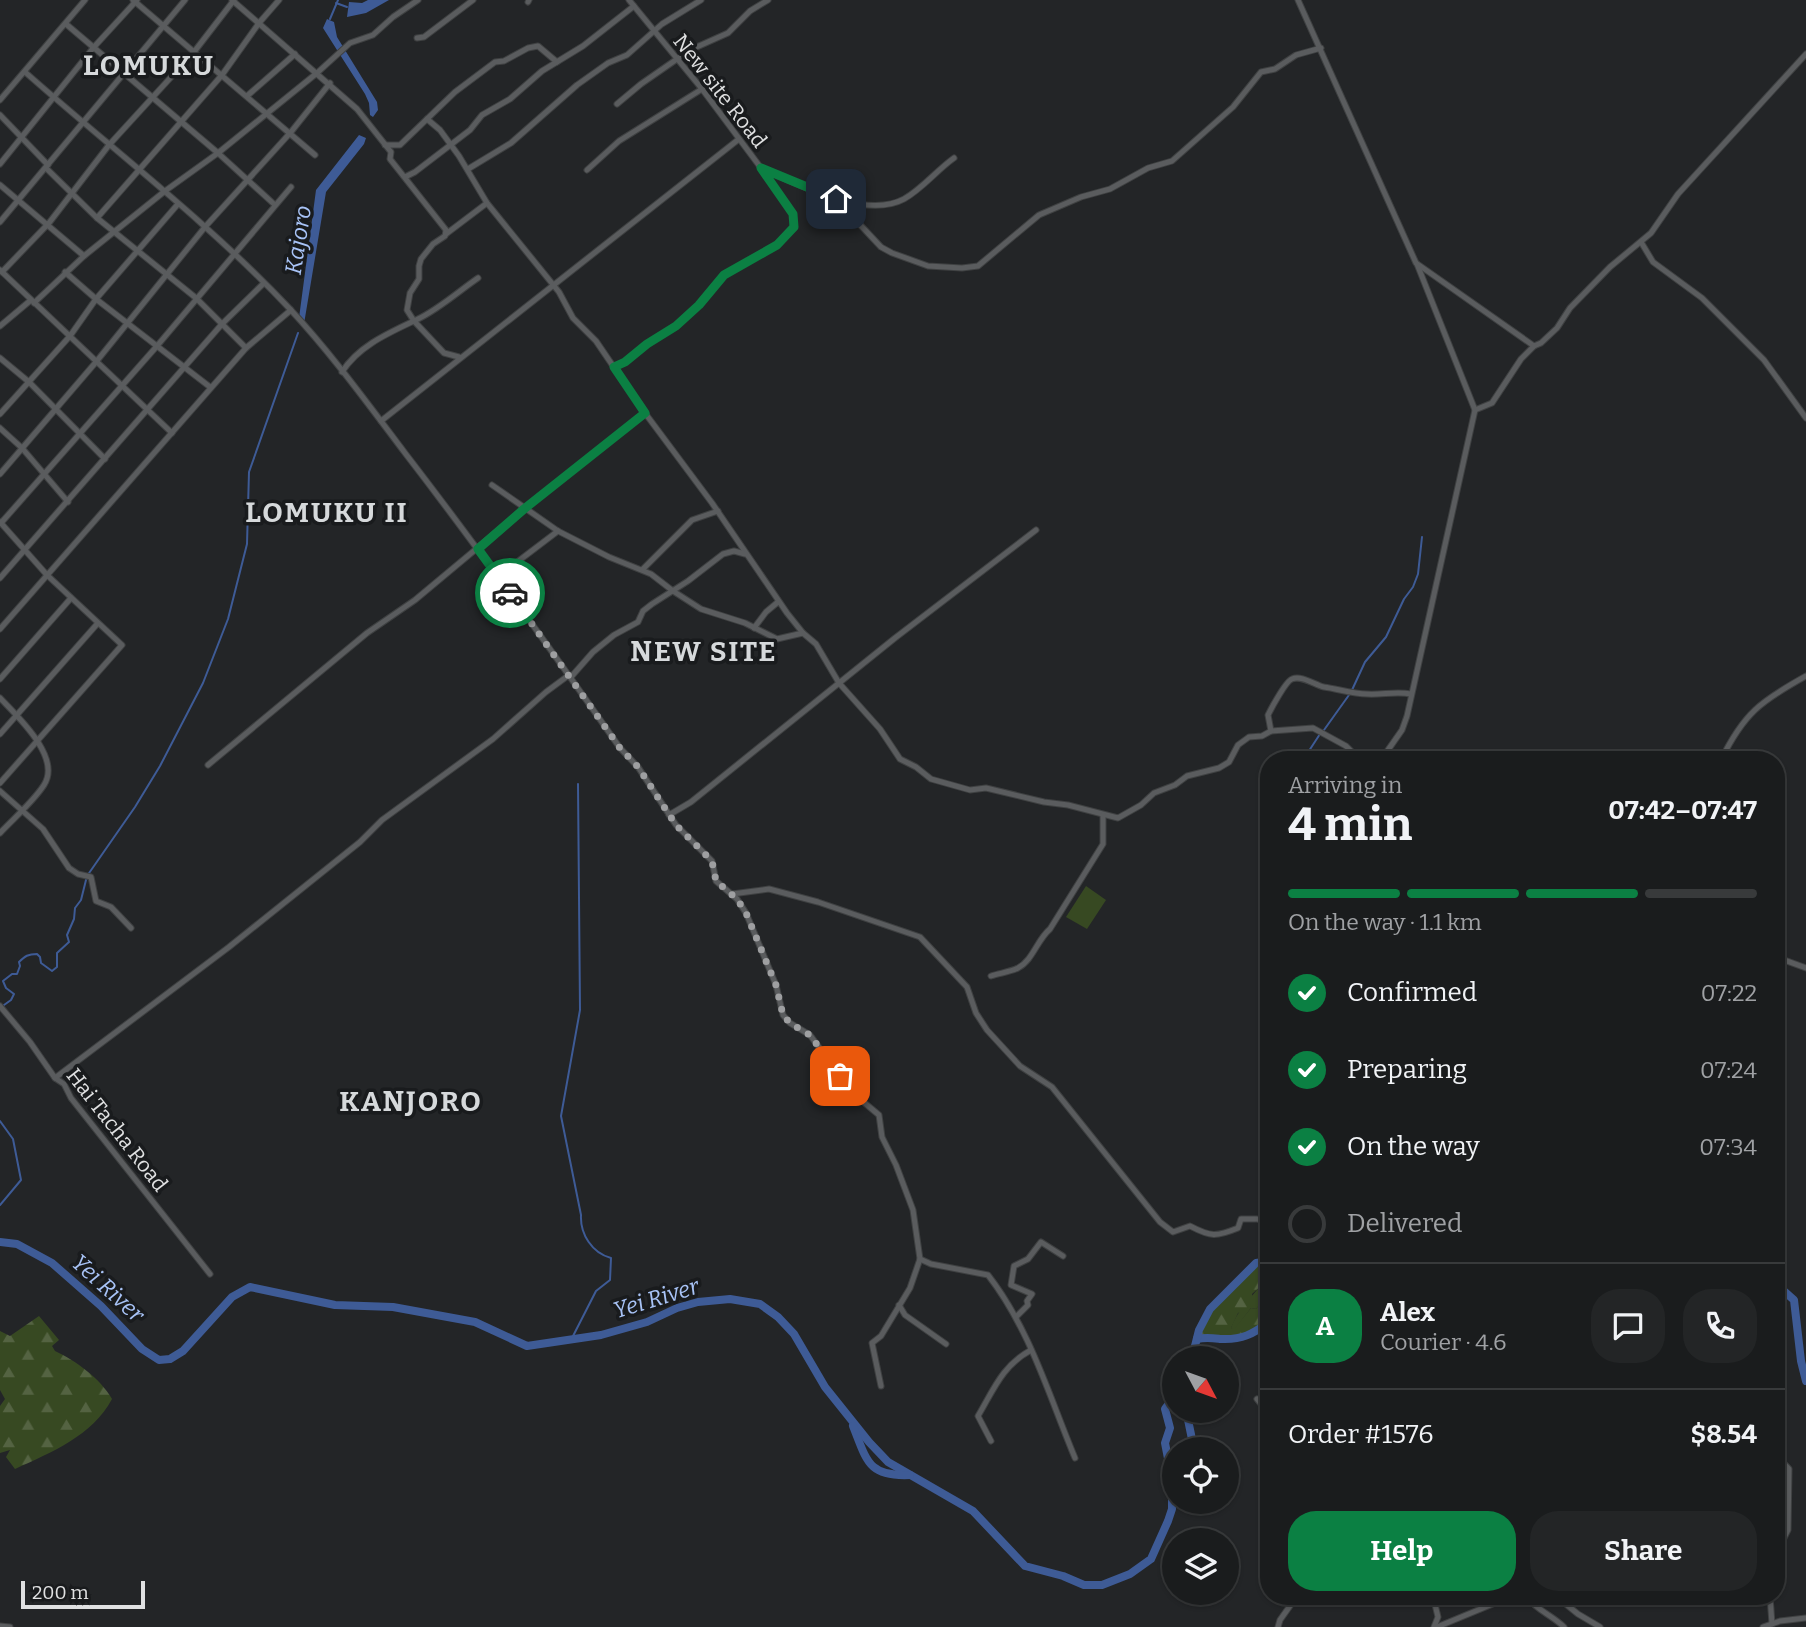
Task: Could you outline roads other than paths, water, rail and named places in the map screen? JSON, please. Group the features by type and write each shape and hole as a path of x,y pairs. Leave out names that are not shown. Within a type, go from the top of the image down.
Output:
{"street":[{"path":"0,100 85,0"},
{"path":"0,222 186,0"},
{"path":"172,433 1,271 49,223 109,145 194,52 233,0 357,109 391,152 390,159 446,234"},
{"path":"97,218 222,75 279,0"},
{"path":"0,326 33,302 84,256 165,191 218,153 317,73 350,43 373,35 418,0"},
{"path":"417,38 424,37 473,0"},
{"name":"New site Road","path":"614,367 676,326 699,305 724,275 758,257 790,234 794,227 793,214 761,168 702,89 629,0"},
{"path":"468,169 511,144 577,85 608,63 627,55 653,31 702,0"},
{"path":"617,104 698,46 728,33 750,10 768,0"},
{"path":"1298,0 1416,263 1475,410 1402,730 1387,751"},
{"path":"0,164 93,47 135,1 315,155"},
{"path":"405,177 470,130 482,115 510,99 542,71 583,46 634,6"},
{"path":"66,24 275,205"},
{"path":"384,145 400,145 455,92 495,62 504,61 528,48 538,46 556,62"},
{"path":"836,199 881,247 892,253 928,266 978,266 1039,215 1081,197 1111,189 1148,168 1172,161 1233,107 1261,72 1275,69 1296,55 1321,48"},
{"path":"247,96 295,54"},
{"path":"1475,410 1492,403 1521,359 1557,328 1570,308 1610,267 1651,233 1678,194 1806,54"},
{"path":"25,72 165,191 235,255 291,310 342,372 496,573 620,748 638,767 676,825 712,861 716,881 732,894 746,913 760,943 776,985 783,1015 790,1023 810,1035 840,1076 842,1084 878,1115 882,1137 914,1210 920,1259 910,1288 881,1336 872,1343 881,1386"},
{"path":"0,474 129,323 205,227 291,132 330,83"},
{"path":"0,89 6,94"},
{"path":"587,170 619,141 702,89"},
{"path":"0,115 97,218 196,299 246,348"},
{"path":"427,120 440,130 468,169 487,203 559,292 573,318 596,341 645,413 718,511 778,602 803,634 816,644 839,683 880,729 900,759 931,779 970,790 986,788 1118,818 1141,805 1154,793 1175,785 1186,776 1219,768 1228,762 1238,745 1249,737 1262,736 1271,731 1313,728 1351,751"},
{"path":"380,421 739,139"},
{"path":"761,168 836,199 886,206 904,199 954,158"},
{"path":"0,185 49,223 84,256"},
{"path":"0,783 122,645 47,575 1,522 157,346 291,187"},
{"path":"459,358 444,353 414,321 407,310 407,304 411,289 419,279 419,263 428,249 487,203"},
{"path":"0,414 70,336 96,299 178,204"},
{"path":"1641,242 1653,262 1696,292 1764,360 1806,418"},
{"path":"1416,263 1534,346"},
{"path":"65,272 210,387"},
{"path":"342,372 354,355 414,321 478,278"},
{"path":"0,578 222,324 264,283"},
{"path":"0,629 210,387 246,348 291,310"},
{"path":"1,362 29,382 105,459"},
{"path":"208,765 367,633 415,600 645,413"},
{"path":"0,428 22,448 68,502"},
{"path":"492,485 558,531 609,557 643,569 701,610 745,623 777,639 803,634"},
{"path":"643,569 692,520 718,511"},
{"path":"669,815 691,802 1036,530"},
{"path":"496,573 508,569 558,531"},
{"path":"55,1078 229,947 360,842 382,820 493,739 546,692 570,676 614,635 638,622 646,609 723,554 734,551 746,554"},
{"path":"0,679 71,598"},
{"path":"754,628 778,602"},
{"path":"0,734 98,623"},
{"path":"1726,751 1738,727 1769,697 1806,676"},
{"path":"1271,731 1268,715 1291,679 1298,678 1354,693 1411,694"},
{"path":"0,698 38,739 47,768 46,783 0,833"},
{"path":"0,791 43,829 69,868 78,874 91,877 96,901 111,907 131,928"},
{"path":"991,976 1019,967 1028,959 1040,937 1050,929 1103,844 1103,815"},
{"path":"732,894 769,889 818,902 920,937 967,987 976,1013 987,1030 1020,1066 1052,1087 1160,1223 1172,1232 1190,1226 1208,1235 1238,1228 1241,1219 1260,1220"},
{"path":"1785,960 1806,968"},
{"name":"Hai Tacha Road","path":"0,1006 55,1078 64,1084 71,1098 210,1274"},
{"path":"1016,1317 1028,1305 1027,1301 1032,1294 1011,1285 1014,1266 1028,1259 1041,1242 1063,1256"},
{"path":"920,1259 931,1264 988,1275 1016,1317 1075,1458"},
{"path":"899,1306 905,1315 946,1344"},
{"path":"991,1441 978,1416 1007,1367 1031,1350"},
{"path":"1257,1399 1260,1403"},
{"path":"1785,1466 1788,1469 1790,1514 1785,1536"},
{"path":"1278,1627 1291,1605"},
{"path":"1435,1605 1438,1617 1435,1627"},
{"path":"1435,1627 1490,1605"},
{"path":"1533,1605 1564,1627"},
{"path":"1567,1605 1600,1627"},
{"path":"1771,1605 1772,1624"},
{"path":"1763,1627 1806,1618"},
{"path":"0,1626 10,1627"}],"water":[{"path":"368,0 389,0 366,13 347,17 349,2 362,3"},
{"path":"327,19 334,22 337,37 377,102 378,110 373,117 370,115 365,94 323,28"},
{"path":"359,135 366,138 364,144 326,192 304,324 299,318 316,190"}],"waterway":[{"name":"Kajoro","path":"330,19 338,0"},
{"name":"Kajoro","path":"336,3 347,7"},
{"path":"4,1005 14,994 6,988 3,981 12,974 17,974 19,962 25,957 37,954 41,963 52,971 57,967 57,953 69,942 67,935 87,876 160,766 203,683 228,619 247,544 249,472 298,333"},
{"path":"1352,690 1365,662 1386,637 1404,599 1413,587 1418,574 1422,537"},
{"path":"1324,730 1349,695"},
{"path":"1309,751 1320,734"},
{"path":"571,1340 596,1291 610,1280 611,1258 598,1252 585,1236 561,1116 580,1010 578,784"},
{"path":"0,1121 13,1139 21,1180 0,1205"},
{"name":"Yei River","path":"0,1242 17,1244 52,1263 101,1306 142,1349 159,1360 170,1359 183,1351 232,1297 250,1287 335,1305 393,1307 475,1322 527,1346 601,1335 647,1322 698,1302 730,1299 760,1304 778,1317 794,1334 825,1387 888,1462 973,1511 1025,1566 1063,1576 1084,1585 1102,1585 1130,1574 1151,1559 1172,1509 1172,1479 1165,1443 1170,1428 1169,1423"},
{"name":"Yei River","path":"1195,1346 1199,1330 1210,1309 1256,1263 1260,1262"},
{"name":"Yei River","path":"1785,1292 1794,1300 1806,1381"},
{"path":"1197,1339 1241,1337 1260,1328"},
{"path":"1189,1423 1192,1437"},
{"path":"853,1426 866,1457 877,1470 910,1475"}],"district":[{"name":"LOMUKU","path":"149,65"},
{"name":"LOMUKU II","path":"327,512"},
{"name":"NEW SITE","path":"704,651"},
{"name":"KANJORO","path":"411,1101"}]}
